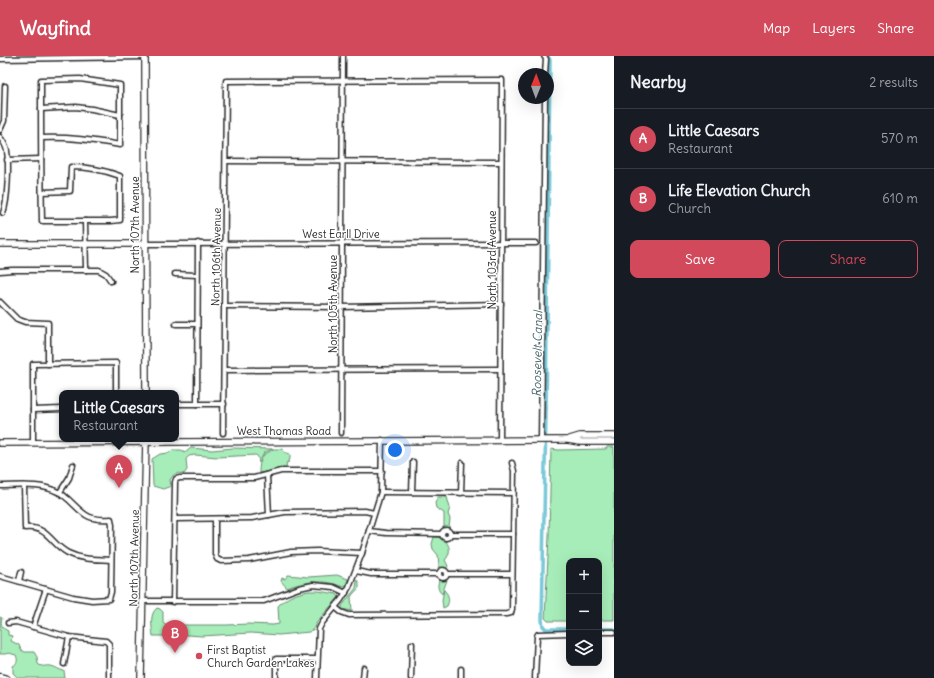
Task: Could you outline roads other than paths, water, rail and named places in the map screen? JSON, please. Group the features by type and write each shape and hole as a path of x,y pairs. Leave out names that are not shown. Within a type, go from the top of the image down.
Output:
{"main road":[{"name":"North 107th Avenue","path":"144,56 146,390"},
{"path":"0,244 146,244"},
{"name":"West Thomas Road","path":"568,440 580,436 614,436"},
{"name":"West Thomas Road","path":"179,440 568,440 580,442 614,442"},
{"name":"West Thomas Road","path":"0,443 59,442"},
{"name":"North 107th Avenue","path":"142,678 146,442"}],"street":[{"path":"0,59 144,56"},
{"name":"North 105th Avenue","path":"341,433 343,56"},
{"path":"544,56 546,59 546,68"},
{"path":"41,138 82,138 120,145 120,85 80,79 40,80 42,221 120,220 120,176 105,171 83,167 70,167 70,192 42,192"},
{"name":"North 103rd Avenue","path":"343,81 502,80 500,440"},
{"name":"North 106th Avenue","path":"223,433 226,81 343,81"},
{"path":"0,130 4,121 5,86"},
{"path":"541,440 545,104"},
{"path":"41,109 76,107 120,115"},
{"path":"0,136 7,151 6,205 3,213"},
{"path":"7,160 41,159"},
{"path":"226,162 501,162"},
{"path":"0,207 6,205"},
{"path":"85,221 86,270"},
{"path":"197,404 198,243"},
{"name":"West Earll Drive","path":"146,244 536,243"},
{"path":"0,271 99,270 106,274 111,281"},
{"path":"175,274 198,275"},
{"path":"0,302 17,319 25,322 48,323 48,364"},
{"path":"224,306 341,307 501,304"},
{"path":"176,324 197,324"},
{"path":"33,442 33,364 116,363 116,390"},
{"path":"224,370 500,369"},
{"path":"179,404 224,404"},
{"path":"33,410 59,409"},
{"path":"317,678 319,629 322,623 346,593 356,571 382,492 382,440"},
{"path":"412,462 412,492"},
{"path":"461,492 462,463"},
{"path":"335,607 341,612 349,615 510,613 512,609 514,493 514,471 512,463"},
{"path":"60,492 70,478 73,465"},
{"path":"173,602 176,479 254,478 281,471 382,471"},
{"path":"267,475 269,515"},
{"path":"0,486 42,486 60,492 90,518 111,519 111,592 109,599 82,599 0,576"},
{"path":"24,486 25,528 38,528 69,554 89,559 111,560"},
{"path":"382,492 514,493"},
{"path":"175,519 252,518 285,512 374,513"},
{"path":"216,519 215,554 217,559 221,560 249,560 291,552 317,551 362,554"},
{"path":"369,531 386,533 442,534 446,538 449,537 450,534 513,534"},
{"path":"356,571 371,574 439,574 442,578 446,577 447,574 512,574"},
{"path":"19,581 21,572"},
{"path":"143,601 264,601 299,588 313,585 333,587 346,593"},
{"path":"33,626 46,589"},
{"path":"8,622 16,622 33,626 70,638 106,641 109,644 109,678"},
{"path":"602,632 614,632"},
{"path":"535,678 538,634 566,633"},
{"path":"64,664 70,638"},
{"path":"411,678 412,644"},
{"path":"276,678 276,659 317,659"},
{"path":"363,678 364,668"},
{"path":"460,678 461,669"},
{"path":"0,676 7,678"}],"waterway":[{"name":"Roosevelt Canal","path":"548,56 550,60 542,620 543,626 546,629 566,629"},
{"name":"Roosevelt Canal","path":"602,629 614,629"}],"place":[{"name":"Little Caesars","path":"119,488"},
{"name":"Life Elevation Church","path":"175,653"},
{"name":"First Baptist Church Garden Lakes","path":"199,656"}]}
